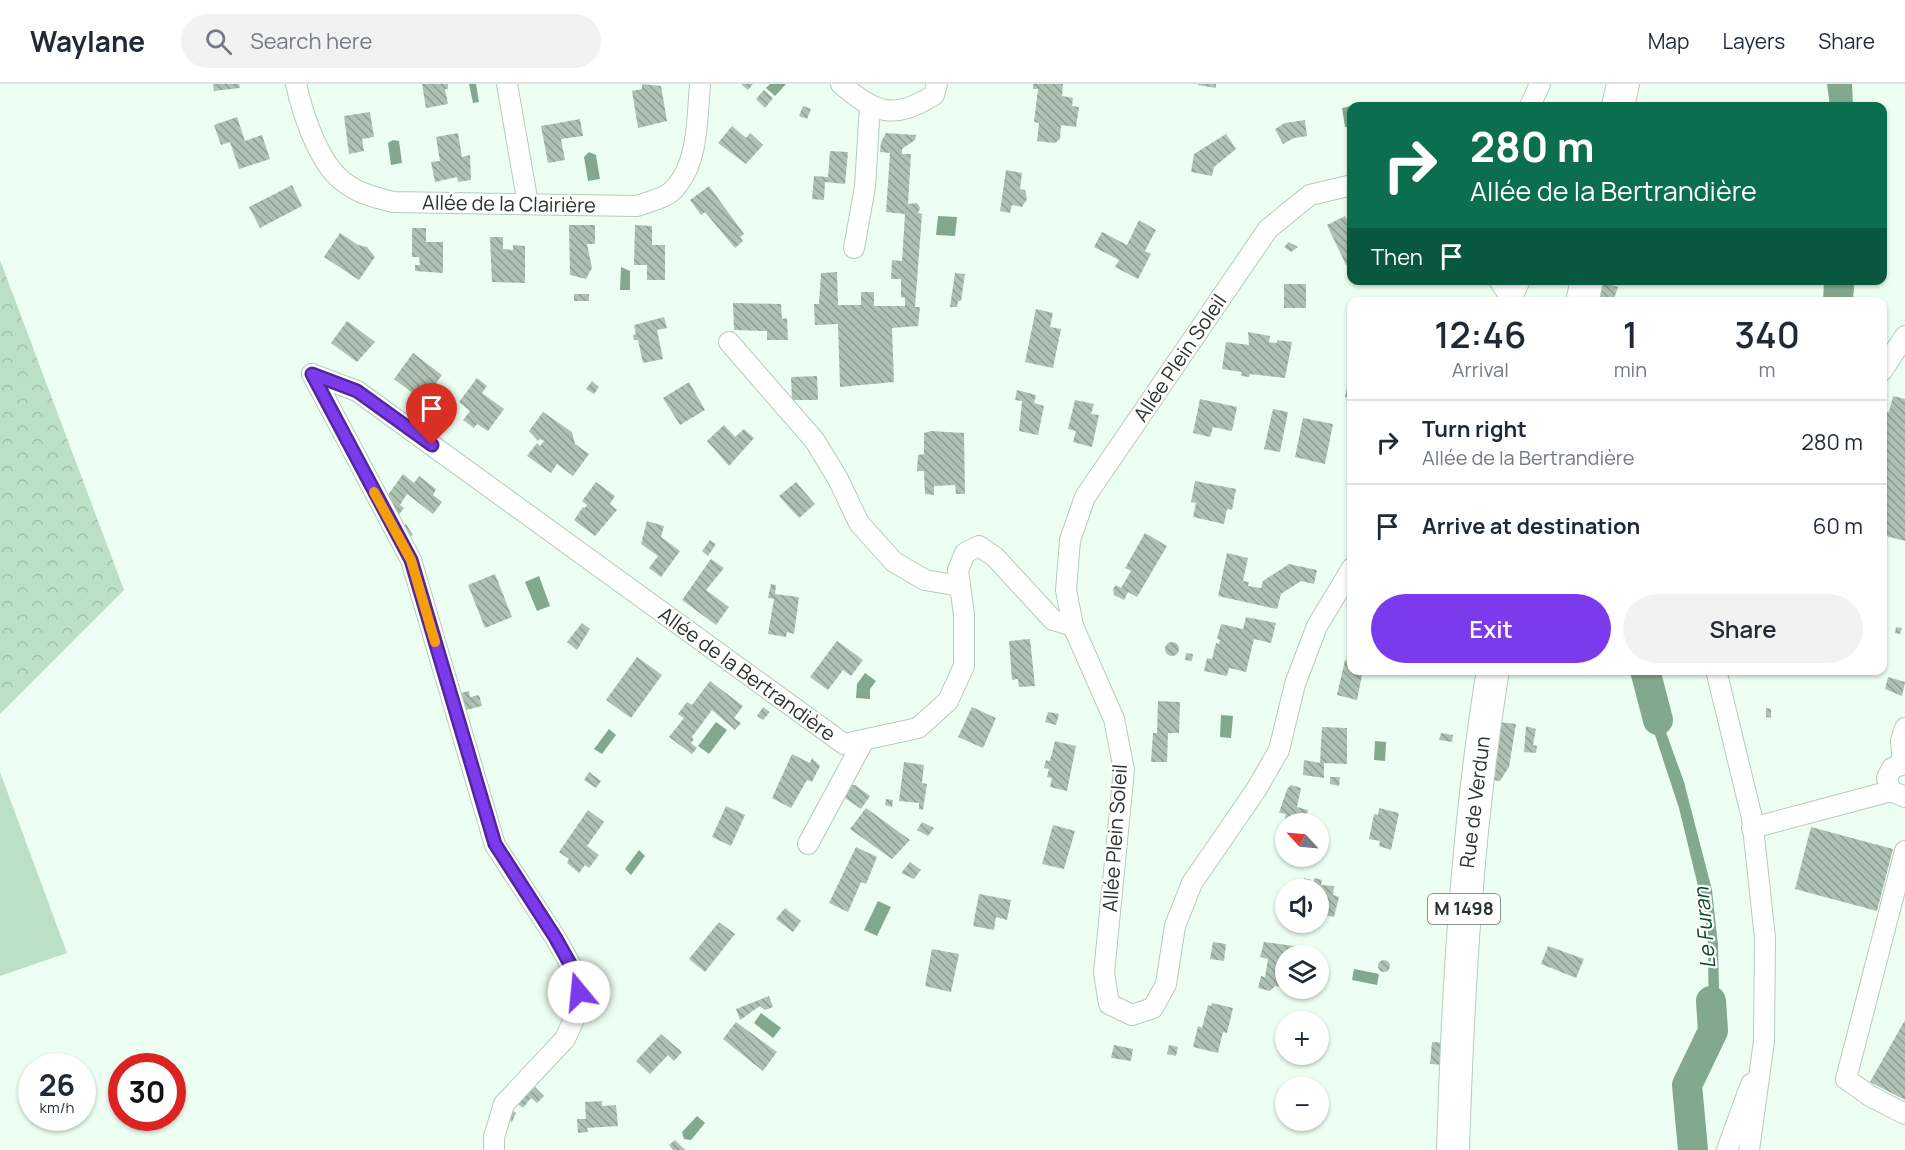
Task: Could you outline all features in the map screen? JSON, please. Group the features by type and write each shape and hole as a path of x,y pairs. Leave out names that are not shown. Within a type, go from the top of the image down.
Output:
{"main road":[{"path":"1619,102 1623,84"},
{"name":"Rue de Verdun","path":"1453,1150 1465,886 1492,675"}],"street":[{"name":"Allée de la Clairière","path":"296,84 301,105 316,143 337,177 364,194 393,202 637,207 671,193 687,169 695,137 700,84"},
{"path":"507,84 528,204"},
{"path":"841,84 862,102 890,112 913,108 934,95 937,84"},
{"path":"1532,102 1540,84"},
{"path":"854,248 865,187 870,105"},
{"name":"Allée Plein Soleil","path":"1347,186 1310,195 1268,229 1085,497 1070,540 1066,590 1073,626 1114,719 1124,770 1104,973 1109,1004 1132,1015 1153,1008 1166,984 1175,926 1192,883 1256,790 1279,750 1295,684 1317,626 1347,576"},
{"path":"1887,363 1905,336"},
{"path":"729,342 815,441 838,479 859,523 894,562 925,580 960,586"},
{"name":"Allée de la Bertrandière","path":"494,1150 494,1137 504,1104 565,1040 580,1006 578,978 555,937 495,844 411,560 312,374 357,391 844,744 918,728 948,700 964,666 964,615 958,570 965,553 979,546 995,557 1053,620 1073,626"},
{"path":"1717,675 1752,828 1765,938 1764,1041 1749,1150"},
{"path":"1898,794 1887,784 1889,773 1904,764 1901,741 1905,728"},
{"path":"808,844 864,740"},
{"path":"1752,828 1898,794"},
{"path":"1905,851 1846,1079 1870,1096 1905,1114"},
{"path":"1728,1150 1747,1091 1760,1069"}],"green space":[{"path":"0,260 124,590 0,714"},
{"path":"0,772 67,953 0,976"}],"shaded area":[{"path":"469,84 476,84 479,102 473,103"},
{"path":"770,84 786,84 775,96 766,88"},
{"path":"1827,84 1852,84 1853,102 1829,102"},
{"path":"1347,107 1347,127 1345,127 1342,108"},
{"path":"393,140 399,141 402,163 391,165 388,143"},
{"path":"589,152 596,155 600,179 588,181 584,157"},
{"path":"938,216 957,217 955,236 936,235"},
{"path":"621,267 630,271 630,290 620,290"},
{"path":"1838,285 1854,285 1853,297 1836,297"},
{"path":"539,576 550,606 537,611 525,582"},
{"path":"865,673 876,681 870,689 870,699 856,698 857,684"},
{"path":"1635,675 1645,675 1684,782 1712,890 1718,945 1720,1033 1719,1041 1692,1090 1693,1150 1679,1150 1681,1094 1686,1078 1709,1043 1708,944 1705,915 1679,808"},
{"path":"1221,715 1233,716 1231,738 1220,737"},
{"path":"716,722 727,730 709,754 698,746"},
{"path":"609,729 616,735 602,754 594,749"},
{"path":"1375,741 1386,742 1385,761 1374,760"},
{"path":"639,850 645,856 631,875 625,869"},
{"path":"878,901 891,907 877,936 864,930"},
{"path":"1354,969 1379,974 1377,985 1352,980"},
{"path":"761,1013 781,1028 773,1038 754,1023"},
{"path":"697,1116 705,1123 691,1140 684,1139 682,1132"}],"building":[{"path":"213,84 239,84 240,88 214,91"},
{"path":"422,84 448,84 448,89 445,89 448,104 426,108"},
{"path":"642,84 661,86 667,121 638,128 632,91 642,89"},
{"path":"741,84 753,84 748,90"},
{"path":"1033,84 1063,84 1062,96 1073,98 1072,106 1079,107 1076,127 1061,125 1060,139 1055,143 1037,141 1039,123 1034,122 1038,89 1033,89"},
{"path":"1216,84 1216,88 1198,85"},
{"path":"764,90 773,98 765,108 756,99"},
{"path":"803,106 811,109 807,119 799,116"},
{"path":"370,112 374,137 362,139 364,151 349,154 344,116"},
{"path":"237,117 245,141 262,135 270,159 239,169 230,142 221,145 214,125"},
{"path":"580,119 583,136 561,139 565,160 548,163 541,126"},
{"path":"1305,120 1307,136 1294,138 1283,144 1275,129 1285,123"},
{"path":"732,126 746,138 750,133 763,145 746,164 718,143"},
{"path":"458,133 462,157 470,155 471,180 458,182 457,177 435,182 431,162 440,161 436,137"},
{"path":"886,133 916,135 915,140 902,149 902,154 911,154 908,204 917,203 920,208 918,213 922,214 915,307 920,307 918,326 892,328 894,382 840,387 838,324 815,325 814,304 819,304 821,273 837,272 838,305 861,305 861,292 874,292 874,306 905,306 905,298 901,297 901,279 891,279 892,260 902,261 905,214 886,212 890,153 880,152 881,142"},
{"path":"1226,134 1236,149 1214,167 1212,176 1191,172 1194,154"},
{"path":"830,151 848,152 845,184 825,182 824,200 812,199 814,176 828,177"},
{"path":"1006,170 1022,173 1020,189 1025,190 1027,199 1022,207 1012,205 1010,213 1000,211"},
{"path":"292,185 302,206 260,228 249,207"},
{"path":"709,186 744,234 740,237 743,241 735,248 705,212 701,215 690,200"},
{"path":"1345,216 1347,220 1347,265 1346,265 1327,225"},
{"path":"1139,220 1156,230 1145,251 1151,254 1138,279 1115,267 1119,260 1094,247 1102,232 1127,245"},
{"path":"569,225 595,225 595,244 587,244 592,268 586,279 570,275"},
{"path":"635,225 652,226 652,245 665,245 665,280 647,280 647,265 634,265"},
{"path":"412,228 426,228 426,242 443,242 443,273 415,271 415,265 420,265 419,257 412,257"},
{"path":"340,233 358,245 367,247 375,257 359,280 324,257"},
{"path":"490,237 503,237 503,249 513,250 513,245 525,246 525,283 492,282"},
{"path":"1289,242 1298,247 1291,252 1284,247"},
{"path":"955,273 965,274 961,301 958,301 957,307 950,307"},
{"path":"1284,284 1306,284 1306,308 1284,308"},
{"path":"1600,285 1618,287 1615,297 1597,297"},
{"path":"574,294 589,294 589,301 574,301"},
{"path":"733,303 781,304 782,319 787,318 788,340 767,340 767,331 734,330"},
{"path":"1036,309 1053,313 1050,327 1061,329 1053,368 1025,362"},
{"path":"664,317 667,328 657,330 663,359 643,363 638,340 634,340 633,335 636,334 634,325"},
{"path":"347,321 375,342 357,362 331,343"},
{"path":"1248,332 1270,336 1269,342 1277,343 1277,340 1292,342 1285,378 1250,374 1249,377 1241,376 1242,372 1222,369 1226,342 1249,345"},
{"path":"413,353 442,375 428,394 421,388 415,395 394,379"},
{"path":"817,376 818,400 792,400 791,377"},
{"path":"477,378 487,386 482,393 504,409 488,431 477,424 474,428 463,420 470,411 459,402"},
{"path":"592,381 599,387 594,394 586,389"},
{"path":"689,382 705,410 680,425 663,398"},
{"path":"1017,390 1036,395 1034,403 1044,406 1038,435 1019,431 1022,401 1015,400"},
{"path":"1893,396 1905,399 1905,541 1887,536 1887,411 1889,412"},
{"path":"1200,399 1237,407 1232,431 1213,427 1210,437 1193,433"},
{"path":"1075,400 1094,404 1091,414 1099,415 1092,447 1073,442 1076,431 1068,429"},
{"path":"1273,409 1288,412 1280,452 1264,449"},
{"path":"543,412 572,432 575,444 589,454 573,476 557,464 551,473 527,456 537,443 540,446 544,441 540,439 538,441 529,431"},
{"path":"1303,418 1333,424 1325,464 1295,457"},
{"path":"724,425 735,437 744,429 754,438 729,466 707,441"},
{"path":"931,431 964,433 965,494 956,494 955,485 934,486 934,495 925,494 924,471 917,471 918,455 924,454 924,433"},
{"path":"403,474 414,483 419,476 436,489 433,495 442,502 433,514 407,494 400,505 404,508 395,519 385,499"},
{"path":"1195,481 1236,489 1232,510 1227,509 1224,524 1193,517 1196,503 1191,502"},
{"path":"596,482 615,496 610,504 617,510 595,536 574,520 587,505 582,501"},
{"path":"796,482 815,504 799,518 779,496"},
{"path":"647,521 664,526 661,537 680,551 661,577 649,568 658,556 641,544"},
{"path":"406,524 413,535 406,539 400,527"},
{"path":"1145,533 1167,546 1137,597 1128,592 1124,600 1114,595 1113,589 1116,585 1121,588 1131,571 1125,568"},
{"path":"710,540 716,544 708,556 702,551"},
{"path":"1227,553 1248,558 1243,581 1249,582 1248,586 1261,588 1263,581 1289,564 1317,570 1314,584 1301,581 1281,594 1277,609 1218,596"},
{"path":"711,559 724,568 706,590 729,607 716,625 682,600"},
{"path":"495,574 512,617 485,628 468,585"},
{"path":"771,584 776,585 775,594 799,597 794,634 787,632 786,637 768,634 774,599 768,598"},
{"path":"1246,617 1276,623 1271,643 1254,639 1246,672 1229,668 1227,676 1204,671 1207,658 1212,659 1216,643 1219,644 1220,640 1217,639 1221,624 1243,629"},
{"path":"582,623 590,629 577,650 567,642"},
{"path":"1896,627 1902,628 1900,634 1895,633"},
{"path":"1030,639 1035,686 1019,687 1018,679 1012,680 1009,641"},
{"path":"837,641 863,660 851,676 843,670 828,690 810,677"},
{"path":"1172,642 1177,644 1179,649 1177,654 1172,656 1167,654 1165,649 1167,644"},
{"path":"1186,653 1193,654 1192,661 1185,660"},
{"path":"637,657 662,675 631,718 606,700"},
{"path":"1345,660 1347,661 1347,675 1362,675 1357,700 1337,695"},
{"path":"1888,677 1905,682 1902,696 1885,689"},
{"path":"710,681 743,706 734,718 741,723 735,730 712,710 692,737 694,739 691,743 697,748 692,754 669,737 684,718 678,714 687,702 692,705"},
{"path":"469,691 470,697 479,695 482,706 466,710 461,693"},
{"path":"1158,701 1180,702 1179,733 1168,733 1167,762 1151,762 1153,733 1157,733"},
{"path":"763,707 770,712 763,720 757,716"},
{"path":"972,707 996,718 983,748 958,737"},
{"path":"1766,708 1771,709 1771,718 1766,717"},
{"path":"1048,712 1059,714 1056,725 1045,722"},
{"path":"1499,722 1516,724 1509,767 1500,781 1492,780"},
{"path":"1526,726 1536,729 1533,745 1537,746 1536,753 1524,752"},
{"path":"1322,727 1347,728 1347,764 1324,763 1324,778 1303,775 1304,760 1320,763"},
{"path":"1441,733 1453,735 1452,742 1439,740"},
{"path":"1055,741 1076,746 1067,791 1050,787 1052,778 1047,777 1049,769 1044,768 1046,760 1050,761"},
{"path":"792,754 810,763 812,758 820,766 812,782 807,780 791,808 772,798"},
{"path":"904,762 924,765 922,783 927,784 923,810 919,809 919,803 899,801"},
{"path":"589,772 601,781 596,788 584,780"},
{"path":"1330,777 1340,777 1339,786 1330,784"},
{"path":"852,785 870,796 861,809 845,798"},
{"path":"1291,785 1301,788 1297,807 1308,810 1307,813 1279,813 1287,789"},
{"path":"886,799 893,800 892,807 885,805"},
{"path":"726,806 745,815 731,846 712,837"},
{"path":"866,808 910,840 892,859 850,829"},
{"path":"1379,808 1399,813 1391,850 1379,846 1380,841 1369,839 1374,814 1378,815"},
{"path":"588,810 604,822 587,846 599,855 589,868 585,865 579,873 567,863 569,859 559,852"},
{"path":"922,822 934,828 928,836 917,830"},
{"path":"1053,825 1075,831 1064,869 1042,864"},
{"path":"1811,827 1893,849 1877,911 1795,889"},
{"path":"856,847 877,857 866,884 861,882 848,912 829,903"},
{"path":"910,862 921,870 914,879 901,873"},
{"path":"1329,886 1334,886 1333,895 1339,897 1334,917 1329,916"},
{"path":"979,894 1011,900 1007,920 996,917 994,930 973,926"},
{"path":"785,908 801,921 793,932 776,919"},
{"path":"719,922 735,934 705,972 689,959"},
{"path":"1213,942 1226,944 1224,961 1210,959"},
{"path":"1264,942 1286,945 1275,945 1275,986 1270,991 1258,988 1261,976 1265,977 1268,959 1260,957"},
{"path":"1548,946 1584,959 1576,978 1541,964"},
{"path":"932,949 959,954 951,992 925,986"},
{"path":"1386,960 1389,961 1389,971 1382,972 1379,971 1378,964 1379,961"},
{"path":"769,996 773,1007 765,1010 760,1006 740,1020 736,1009"},
{"path":"1212,1003 1233,1008 1227,1033 1223,1032 1218,1053 1193,1047 1198,1026 1202,1028 1208,1005 1211,1006"},
{"path":"1905,1020 1905,1100 1870,1082"},
{"path":"736,1022 777,1052 763,1071 723,1039"},
{"path":"661,1034 682,1052 674,1061 668,1055 650,1074 636,1061"},
{"path":"1432,1042 1444,1043 1443,1065 1430,1064"},
{"path":"1114,1045 1133,1049 1131,1061 1111,1058"},
{"path":"1169,1045 1178,1047 1176,1056 1167,1054"},
{"path":"532,1084 544,1096 537,1103 531,1098 523,1108 515,1102"},
{"path":"602,1101 602,1106 616,1105 618,1126 587,1128 588,1132 578,1133 577,1119 586,1119 585,1102"},
{"path":"511,1110 516,1113 512,1122 506,1119"},
{"path":"675,1140 686,1150 673,1150 669,1145"}],"waterway":[{"name":"Le Furan","path":"1838,297 1839,285"},
{"name":"Le Furan","path":"1646,675 1658,720"},
{"name":"Le Furan","path":"1693,1150 1687,1085 1713,1031 1711,1001"}],"slow traffic":[{"path":"374,492 411,560 435,642"}],"route":[{"path":"432,445 357,391 312,374 411,560 495,844 555,937 578,978 579,992"}]}
